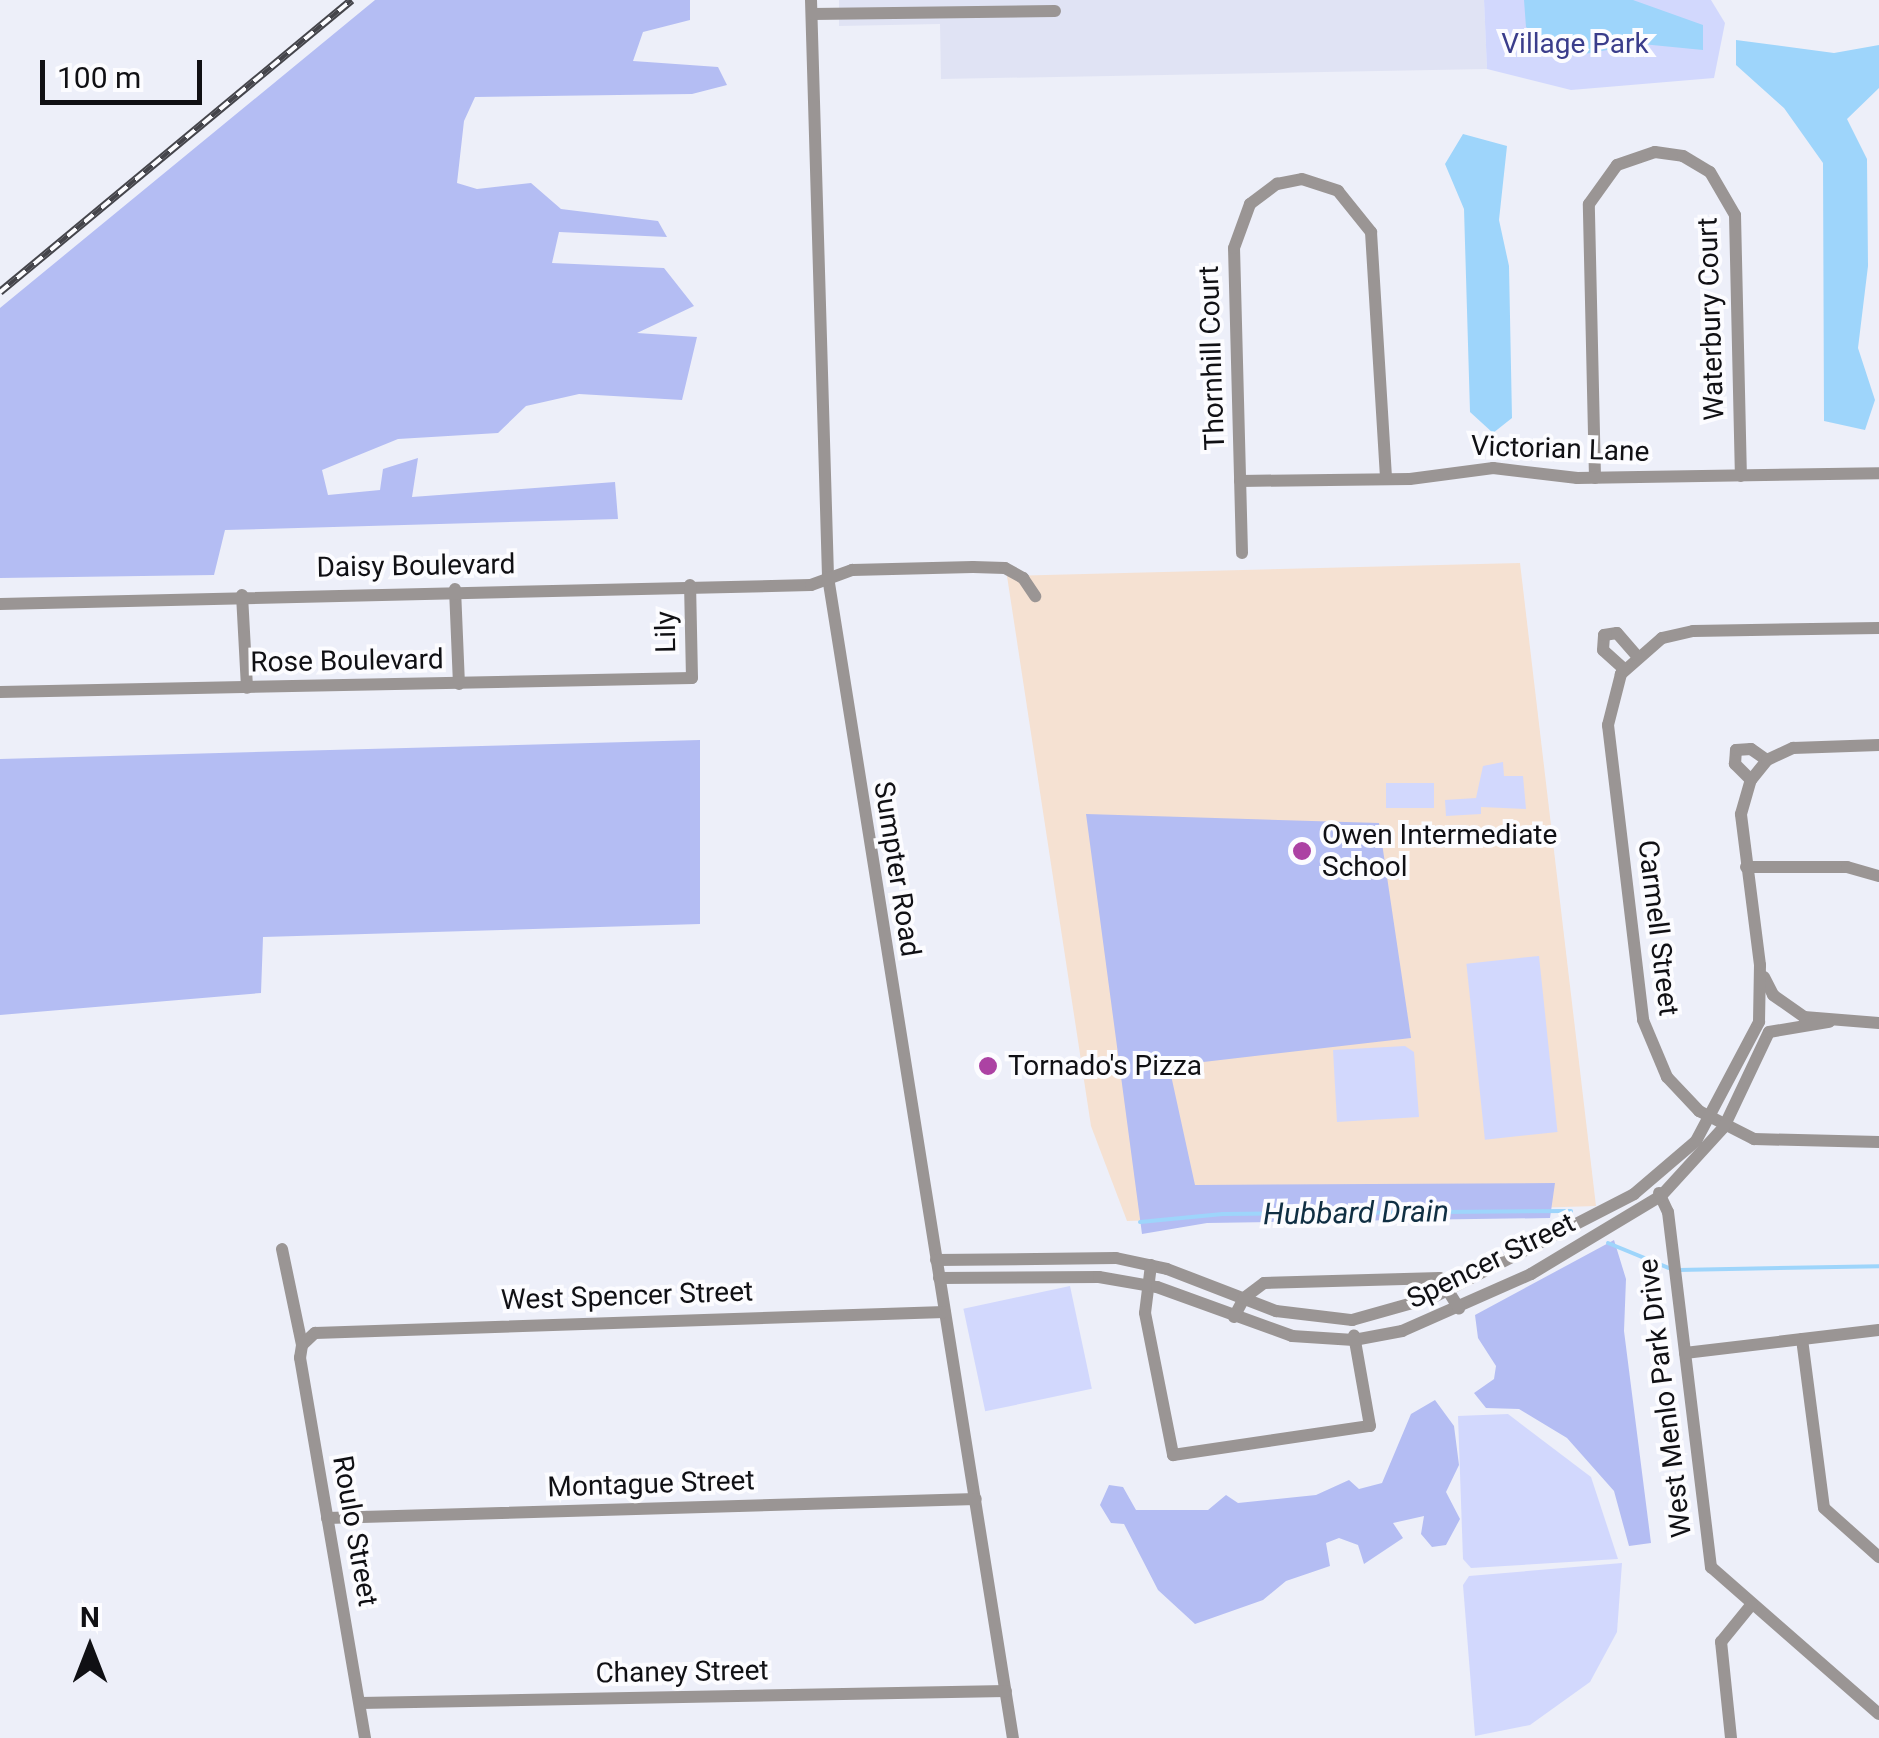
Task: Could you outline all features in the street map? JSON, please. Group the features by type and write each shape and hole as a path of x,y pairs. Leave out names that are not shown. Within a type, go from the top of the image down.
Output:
{"street":[{"path":"812,7 1054,11"},
{"name":"Sumpter Road","path":"812,7 828,576 1013,1738"},
{"name":"Waterbury Court","path":"1595,478 1589,204 1617,165 1655,152 1683,156 1710,172 1734,214 1741,476"},
{"name":"Thornhill Court","path":"1242,554 1234,248 1250,204 1277,184 1302,180 1338,190 1370,232 1386,479"},
{"name":"Victorian Lane","path":"1240,481 1386,479 1493,468 1595,478 1879,474"},
{"name":"Daisy Boulevard","path":"2,603 455,589 811,586 828,576 852,570 1004,568 1023,578 1035,596"},
{"name":"Lily","path":"690,585 692,678"},
{"path":"455,589 459,684"},
{"path":"242,595 246,688"},
{"name":"Carmell Street","path":"1879,628 1693,631 1662,638 1636,655 1624,669 1608,725 1643,1020 1666,1077 1724,1127 1787,1144 1879,1142"},
{"path":"1624,669 1604,650 1604,635 1618,633 1636,655"},
{"name":"Rose Boulevard","path":"2,692 692,678"},
{"path":"1879,745 1805,746 1767,760 1751,780 1741,814 1760,964 1767,987 1784,1005 1829,1022 1879,1023"},
{"path":"1751,780 1735,764 1736,750 1751,748 1767,760"},
{"path":"1746,866 1847,867 1879,876"},
{"path":"936,1260 1074,1256 1151,1265 1290,1314 1352,1320 1391,1313 1447,1290 1651,1183 1712,1117 1759,1022 1760,964"},
{"name":"Spencer Street","path":"939,1278 1068,1274 1146,1284 1292,1336 1354,1340 1402,1331 1566,1256 1662,1196 1724,1127 1768,1032 1829,1022"},
{"path":"1651,1183 1662,1196"},
{"name":"West Menlo Park Drive","path":"1662,1196 1710,1563 1879,1714"},
{"name":"Roulo Street","path":"282,1250 307,1341 327,1518 365,1738"},
{"path":"1151,1265 1146,1284 1148,1334 1173,1455 1370,1426 1352,1320"},
{"path":"1234,1317 1244,1298 1264,1283 1282,1282 1440,1278 1458,1308"},
{"name":"West Spencer Street","path":"307,1341 387,1328 945,1312"},
{"path":"1684,1354 1879,1330"},
{"path":"1802,1340 1824,1508 1879,1557"},
{"name":"Montague Street","path":"327,1518 976,1499"},
{"path":"1731,1738 1721,1642 1752,1604"},
{"name":"Chaney Street","path":"360,1703 1006,1691"}],"shaded area":[{"path":"375,0 690,0 690,20 643,32 633,61 718,67 727,85 692,94 475,97 464,121 457,183 477,189 531,183 561,209 658,221 667,237 559,232 552,263 664,268 694,306 637,333 697,337 682,400 579,394 526,406 498,433 398,439 322,470 328,495 380,490 383,469 418,458 412,497 615,482 618,519 225,530 214,575 0,578 0,308"},
{"path":"839,0 1484,0 1487,69 941,79 940,24 839,26"},
{"path":"1524,0 1633,0 1703,25 1703,50 1642,44 1561,58 1526,27"},
{"path":"1736,40 1834,53 1879,45 1879,88 1847,119 1867,159 1868,266 1858,348 1875,400 1865,430 1824,421 1823,163 1784,108 1736,65"},
{"path":"1463,134 1507,146 1499,220 1509,266 1512,418 1493,433 1470,412 1464,209 1445,164"},
{"name":"Owen Intermediate School","path":"1520,563 1596,1206 1127,1221 1091,1126 1007,576"},
{"path":"700,740 700,924 263,937 261,993 0,1015 0,759"},
{"path":"1086,814 1379,823 1411,1038 1169,1066 1195,1185 1555,1183 1550,1218 1207,1223 1142,1234"},
{"path":"1614,1240 1626,1279 1624,1331 1651,1543 1629,1546 1614,1491 1567,1438 1519,1409 1486,1408 1474,1393 1494,1379 1496,1366 1478,1338 1475,1315"},
{"path":"1435,1400 1454,1426 1459,1465 1446,1492 1460,1519 1446,1545 1432,1547 1421,1534 1424,1516 1393,1523 1403,1538 1364,1564 1358,1545 1339,1538 1326,1543 1330,1566 1286,1581 1263,1600 1195,1624 1158,1590 1124,1524 1111,1523 1100,1505 1109,1485 1123,1487 1136,1510 1208,1510 1226,1495 1238,1503 1316,1495 1349,1480 1359,1489 1382,1483 1411,1414"}],"green space":[{"name":"Village Park","path":"1484,0 1711,0 1725,23 1714,78 1571,90 1487,69"},
{"path":"1503,762 1504,776 1523,776 1526,809 1481,807 1481,814 1446,816 1445,800 1476,798 1483,766"},
{"path":"1386,783 1434,783 1434,808 1386,808"},
{"path":"1539,956 1558,1132 1485,1140 1466,964"},
{"path":"1405,1046 1414,1052 1419,1117 1337,1122 1333,1050"},
{"path":"1070,1286 1092,1389 985,1411 963,1309"},
{"path":"1508,1414 1591,1477 1618,1559 1471,1568 1463,1559 1458,1416"},
{"path":"1622,1563 1617,1632 1590,1682 1530,1725 1475,1736 1463,1585 1469,1576"}],"waterway":[{"name":"Hubbard Drain","path":"1140,1222 1223,1214 1571,1211"},
{"name":"Hubbard Drain","path":"1608,1243 1669,1268"},
{"name":"Hubbard Drain","path":"1678,1270 1879,1266"}],"railway":[{"path":"0,292 352,0"}],"place":[{"name":"Owen Intermediate School","path":"1302,851"},
{"name":"Tornado's Pizza","path":"988,1066"}]}
